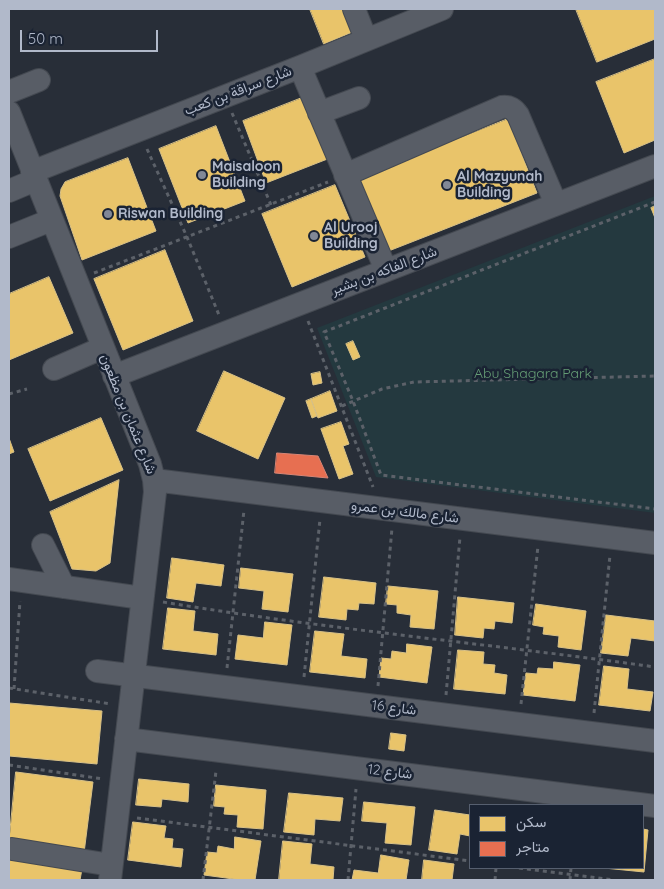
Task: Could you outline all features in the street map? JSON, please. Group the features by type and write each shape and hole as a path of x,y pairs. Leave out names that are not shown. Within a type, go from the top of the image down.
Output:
{"street":[{"path":"354,9 366,39"},
{"name":"شارع سراقة بن كعب","path":"9,191 34,176 139,130 442,9"},
{"path":"300,67 386,270"},
{"path":"9,92 39,80"},
{"path":"319,114 359,98"},
{"path":"345,175 502,107 507,107 512,108 518,115 556,204"},
{"name":"شارع عثمان بن مظعون","path":"9,112 150,464 154,480 155,492 110,873"},
{"name":"شارع الفاكه بن بشير","path":"114,376 655,166"},
{"path":"9,237 52,220"},
{"path":"54,369 102,348"},
{"name":"شارع مالك بن عمرو","path":"154,480 655,543"},
{"path":"43,545 64,587"},
{"path":"15,580 142,598"},
{"name":"شارع 16","path":"97,671 133,674 655,741"},
{"name":"شارع 12","path":"126,739 639,804"},
{"path":"12,849 110,873"}],"path":[{"path":"225,96 272,205"},
{"path":"139,130 187,237 226,333"},
{"path":"76,280 345,175"},
{"path":"655,202 324,332 381,475 655,509"},
{"path":"301,304 342,406 388,510 382,633 376,705"},
{"path":"342,406 382,389 414,382 655,376"},
{"path":"9,394 27,389"},
{"path":"226,686 245,492"},
{"path":"302,696 322,501"},
{"path":"445,714 462,519"},
{"path":"518,724 540,528"},
{"path":"592,733 612,538"},
{"path":"14,689 15,580"},
{"path":"142,598 309,624 655,666"},
{"path":"9,688 129,706"},
{"path":"203,880 218,750"},
{"path":"9,765 121,782"},
{"path":"348,880 358,768"},
{"path":"117,816 469,861"},
{"path":"528,869 614,880"},
{"path":"570,880 571,869"}],"green space":[{"name":"Abu Shagara Park","path":"655,196 655,513 376,477 317,328"}],"building: سكن":[{"path":"310,9 352,9 360,29 324,44"},
{"path":"576,9 655,9 655,39 597,62"},
{"path":"655,59 655,140 624,153 596,82"},
{"path":"307,96 330,158 266,183 243,121"},
{"name":"Al Mazyunah Building","path":"508,119 537,193 386,252 357,178"},
{"name":"Maisaloon Building","path":"216,126 245,201 188,223 159,149"},
{"name":"Riswan Building","path":"128,158 156,231 82,260 60,196 61,189 65,182"},
{"name":"Al Urooj Building","path":"335,185 365,257 292,287 262,214"},
{"path":"655,206 655,218 651,208"},
{"path":"165,250 193,321 123,350 94,279"},
{"path":"49,277 73,333 9,360 9,294"},
{"path":"353,341 360,357 353,360 346,344"},
{"path":"224,371 285,398 258,459 197,431"},
{"path":"320,372 322,383 313,385 311,374"},
{"path":"330,391 337,411 318,418 311,399"},
{"path":"311,399 317,416 312,418 306,401"},
{"path":"101,418 123,470 50,501 28,449"},
{"path":"341,422 349,444 343,446 353,474 339,479 321,429"},
{"path":"9,438 14,452 9,454"},
{"path":"119,480 110,563 96,571 72,569 50,512"},
{"path":"172,558 224,565 221,586 196,583 193,602 167,598"},
{"path":"241,568 293,574 288,612 262,609 264,591 239,588"},
{"path":"324,577 376,583 374,604 359,603 358,610 347,609 346,620 319,617"},
{"path":"388,586 438,591 434,629 410,627 411,615 397,613 397,605 386,604"},
{"path":"458,597 514,603 512,623 495,621 494,629 484,628 483,638 455,635"},
{"path":"536,604 586,611 581,650 558,647 559,636 543,634 544,627 533,625"},
{"path":"168,608 195,611 193,631 218,634 216,655 163,649"},
{"path":"606,615 655,621 655,641 631,638 628,656 601,653"},
{"path":"265,622 292,625 287,665 235,659 238,635 263,638"},
{"path":"315,631 344,634 341,656 367,659 365,678 310,672"},
{"path":"407,644 432,647 427,683 379,677 381,658 391,659 392,651 406,653"},
{"path":"458,650 484,652 483,664 495,665 494,673 507,675 505,694 454,689"},
{"path":"554,662 580,665 575,701 523,695 526,673 537,674 538,668 553,669"},
{"path":"604,666 629,669 627,689 653,692 650,711 599,705"},
{"path":"9,703 102,711 97,764 9,756"},
{"path":"391,733 406,735 404,751 389,749"},
{"path":"16,772 93,782 84,853 9,844"},
{"path":"139,779 189,784 188,802 162,799 161,807 136,805"},
{"path":"216,785 266,790 263,829 237,827 238,815 224,814 225,807 214,806"},
{"path":"289,793 343,798 340,821 315,819 314,835 284,832"},
{"path":"364,802 415,807 411,845 385,843 387,823 362,821"},
{"path":"435,810 469,815 469,836 460,834 457,854 429,850"},
{"path":"133,822 166,826 164,838 173,839 172,848 183,849 181,867 128,860"},
{"path":"644,829 648,830 644,872 614,869 644,869"},
{"path":"235,837 261,841 255,880 204,875 207,852 217,853 218,846 234,849"},
{"path":"283,841 312,844 310,864 334,867 333,880 279,880"},
{"path":"381,855 409,860 406,880 352,880 354,870 378,873"},
{"path":"9,856 82,869 80,880 9,880"},
{"path":"424,860 454,864 452,880 422,880"}],"building: متاجر":[{"path":"277,453 318,456 328,478 275,473"}],"place":[{"name":"Maisaloon Building","path":"202,175"},
{"name":"Al Mazyunah Building","path":"447,185"},
{"name":"Riswan Building","path":"108,214"},
{"name":"Al Urooj Building","path":"314,236"}]}
